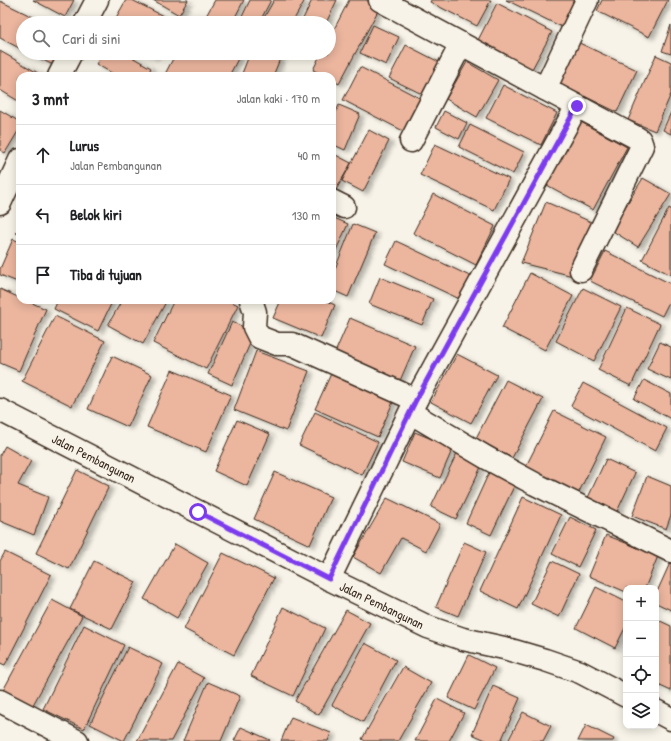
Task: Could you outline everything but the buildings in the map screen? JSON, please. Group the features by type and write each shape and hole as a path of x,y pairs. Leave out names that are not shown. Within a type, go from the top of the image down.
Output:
{"street":[{"path":"88,16 96,0"},
{"path":"380,0 640,140 642,149 581,270"},
{"path":"545,89 586,0"},
{"path":"411,141 461,44"},
{"path":"329,579 413,406 577,106"},
{"path":"0,203 14,167"},
{"path":"252,304 255,312 254,327 259,337 277,344 292,344 413,406 535,484 671,551"},
{"name":"Jalan Pembangunan","path":"1,413 329,579 428,627 463,639 504,648 580,672 623,694"},
{"path":"0,701 77,741"},
{"path":"659,713 671,719"}],"route":[{"path":"198,512 329,579 416,400 577,106"}]}
